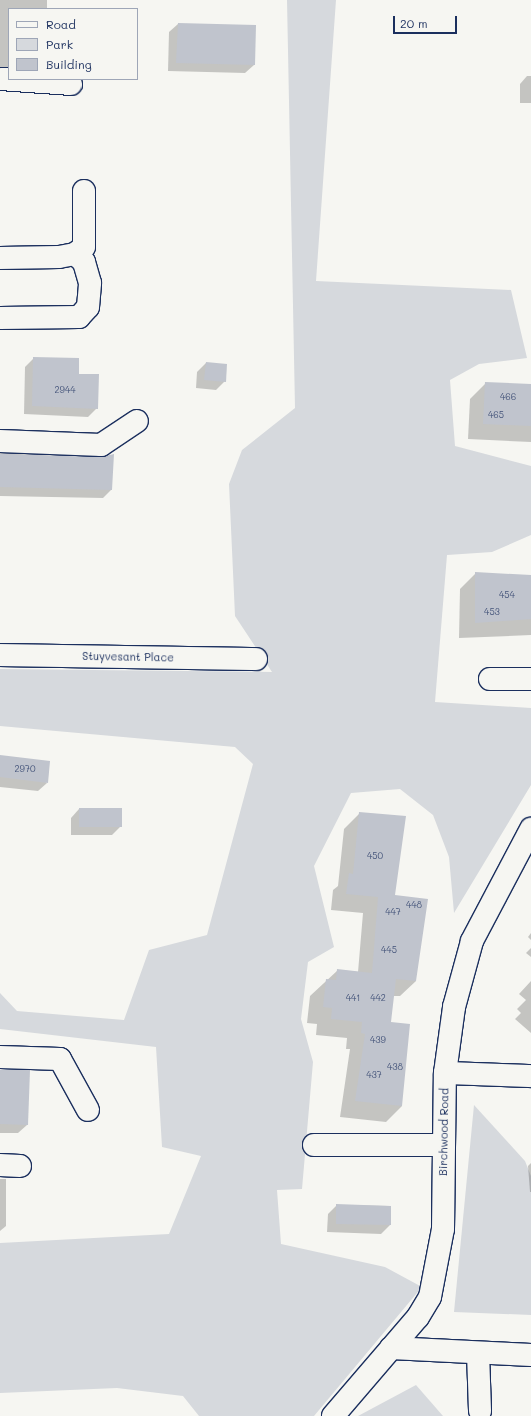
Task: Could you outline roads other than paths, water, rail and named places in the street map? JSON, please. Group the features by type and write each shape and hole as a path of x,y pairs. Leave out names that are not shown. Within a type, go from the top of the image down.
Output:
{"street":[{"path":"14,80 71,84"},
{"path":"0,258 75,254 84,247 84,191"},
{"path":"0,318 79,318 88,307 90,283 84,262 75,254"},
{"path":"0,441 101,445 137,421"},
{"name":"Stuyvesant Place","path":"0,655 256,659"},
{"path":"490,679 531,679"},
{"name":"Birchwood Road","path":"333,1416 418,1317 436,1279 443,1229 445,1073 454,1007 472,941 521,842 531,829"},
{"path":"0,1057 60,1059 88,1110"},
{"path":"445,1073 531,1076"},
{"path":"314,1145 444,1145"},
{"path":"391,1348 478,1354 531,1355"},
{"path":"478,1354 480,1411"}]}
